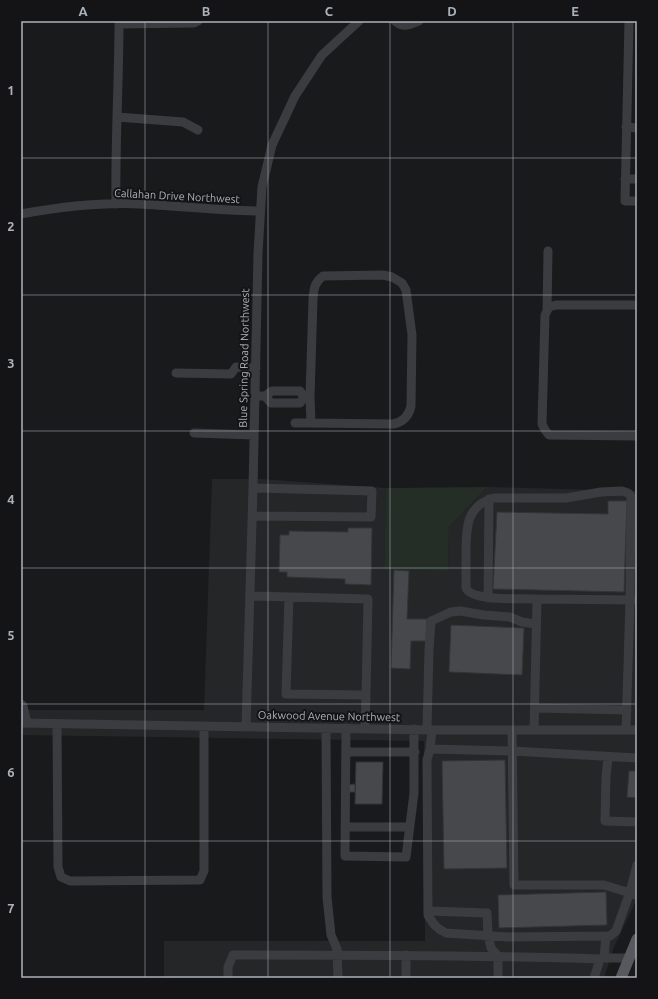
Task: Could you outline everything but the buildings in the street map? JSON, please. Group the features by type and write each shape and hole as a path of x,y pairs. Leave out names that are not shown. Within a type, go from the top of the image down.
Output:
{"main road":[{"path":"621,978 637,939"}],"street":[{"path":"116,204 115,153 119,23 194,23 198,21"},
{"name":"Blue Spring Road Northwest","path":"246,727 260,211 262,187 272,145 295,96 322,55 359,21"},
{"path":"395,21 403,26 408,26 419,21"},
{"path":"629,21 625,200 637,201"},
{"path":"117,117 182,122 198,130"},
{"path":"626,127 637,128"},
{"path":"625,179 637,179"},
{"name":"Callahan Drive Northwest","path":"21,214 69,207 116,204 260,211"},
{"path":"547,311 548,251"},
{"path":"295,423 393,424 399,423 410,412 412,335 406,290 402,283 392,277 383,275 323,276 314,286 307,397 311,423"},
{"path":"637,305 556,305 549,307 544,315 542,424 544,430 549,435 637,436"},
{"path":"176,373 231,374 236,367 256,368"},
{"path":"255,396 265,396 271,403 300,403 307,397"},
{"path":"194,433 254,435"},
{"path":"252,516 371,517 372,510 372,491 253,488"},
{"path":"626,730 633,648 634,600 634,550 631,496 628,493 622,492 601,492 566,498 494,498 489,499 478,506 471,515 466,534 466,588 467,592 474,596 488,598 634,600"},
{"path":"488,598 489,499"},
{"path":"250,596 368,599 365,729"},
{"path":"289,597 286,694 366,695"},
{"path":"534,730 537,599"},
{"path":"536,624 522,622 510,617 460,611 451,612 431,621 429,650 430,749 427,760 428,915 438,930 446,933 508,936 610,936 616,931 634,893 637,865"},
{"path":"21,704 23,706 24,723"},
{"path":"535,708 627,710"},
{"name":"Oakwood Avenue Northwest","path":"24,723 365,729 637,730"},
{"path":"57,724 58,867 61,877 70,880 200,880 204,871 204,726"},
{"path":"326,728 327,897 331,935 337,949 338,978"},
{"path":"345,856 346,728"},
{"path":"327,855 406,857 414,793 414,729"},
{"path":"512,730 514,885 604,885 634,893"},
{"path":"430,749 608,758 637,758"},
{"path":"346,752 415,752"},
{"path":"608,758 605,821 637,822"},
{"path":"345,827 409,827"},
{"path":"428,911 487,913 488,935 491,948 498,956 498,978"},
{"path":"594,978 602,958 606,936"},
{"path":"228,978 228,967 233,955 406,955 629,958"},
{"path":"406,955 406,978"}],"shaded area":[{"path":"212,479 261,479 386,488 384,570 448,571 449,527 487,487 637,491 637,899 614,947 604,978 164,978 164,941 425,941 424,741 21,735 21,710 204,710"},
{"path":"487,487 449,527 448,571 384,570 386,488"}]}
